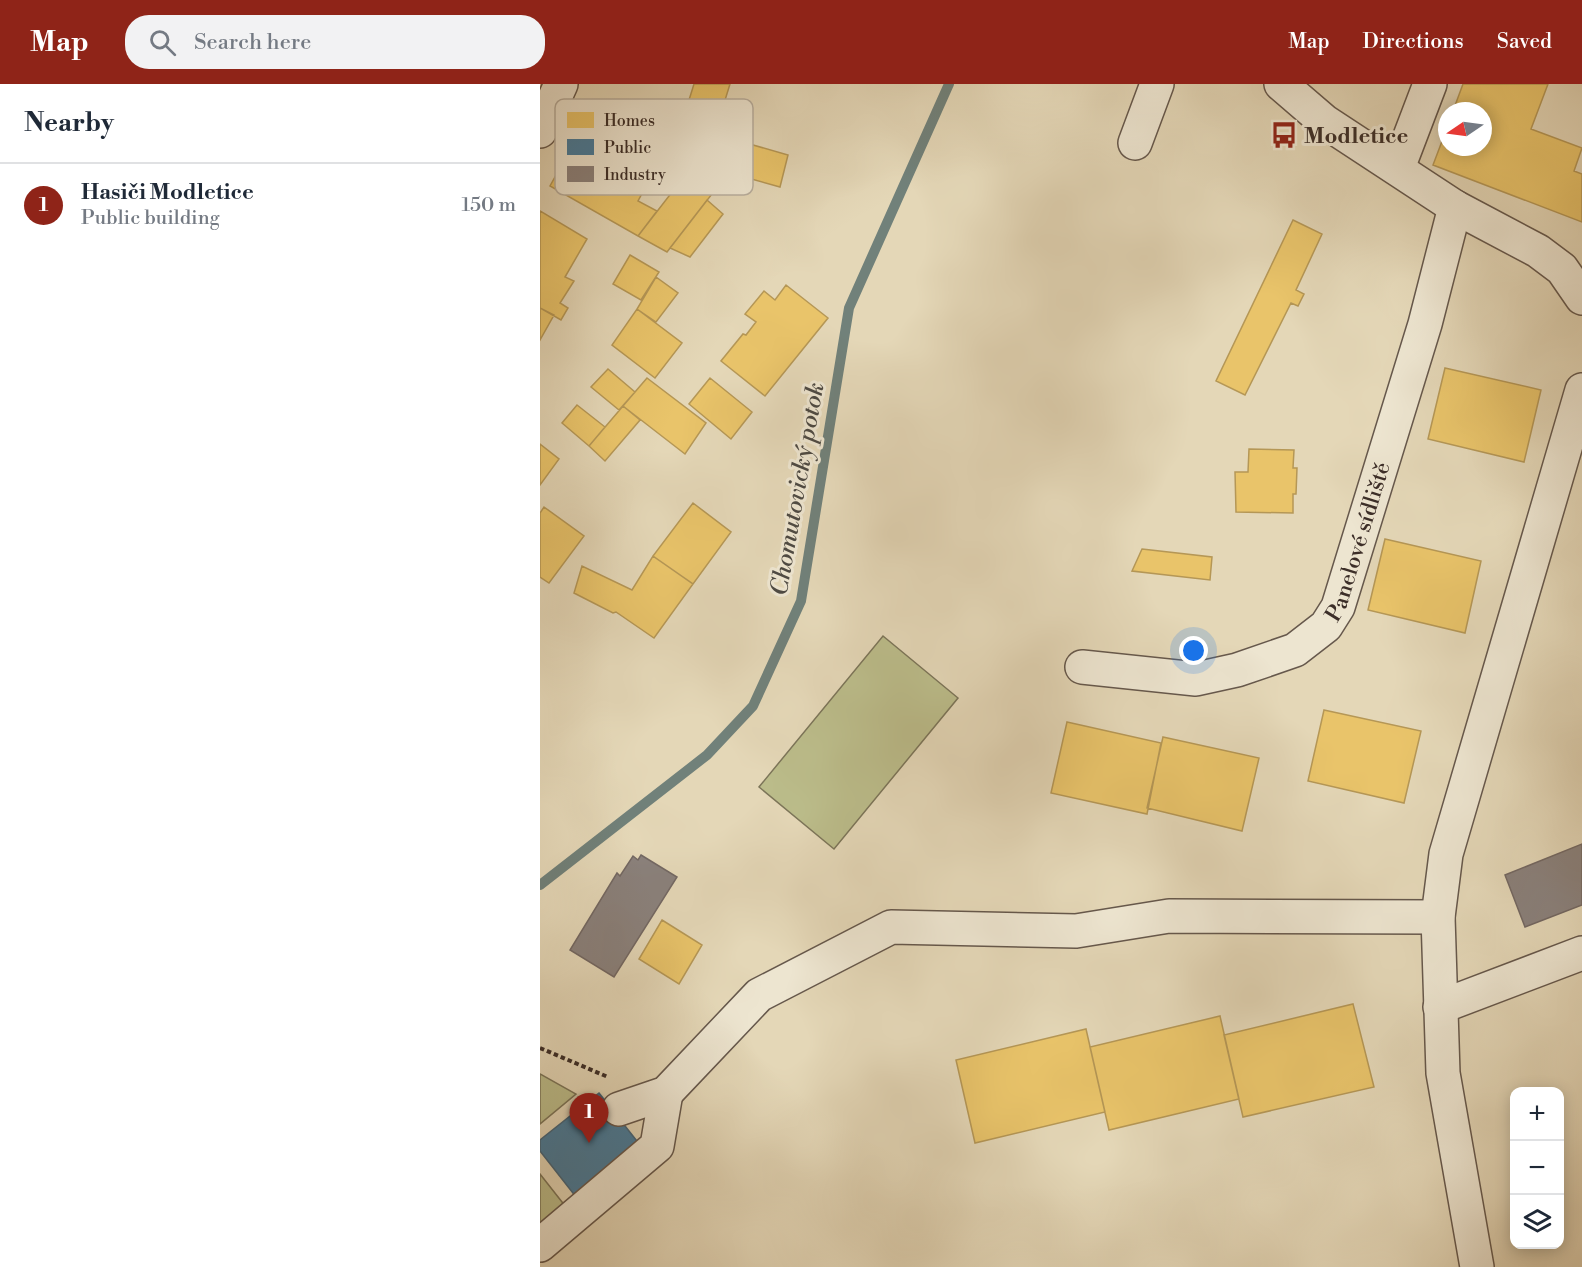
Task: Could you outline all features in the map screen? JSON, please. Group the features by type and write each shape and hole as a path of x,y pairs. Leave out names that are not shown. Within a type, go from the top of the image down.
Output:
{"street":[{"path":"540,131 561,84"},
{"path":"1135,143 1157,84"},
{"path":"1281,84 1324,121 1455,207 1538,251 1562,269 1582,297"},
{"path":"1398,168 1430,84"},
{"name":"Panelové sídliště","path":"1082,667 1196,679 1237,670 1295,650 1326,626 1338,607 1425,324 1455,207"},
{"path":"1478,1267 1443,1073 1438,917 1446,854 1582,390"},
{"path":"540,1245 657,1146 642,1101 759,995 891,927 1076,932 1169,916 1438,917"},
{"path":"1440,1007 1582,953"}],"path":[{"path":"540,1048 606,1074 642,1101"}],"green space":[{"path":"883,636 958,698 834,849 759,787"},
{"path":"540,1074 576,1094 540,1124"},
{"path":"540,1174 573,1216 540,1245"}],"building: Homes":[{"path":"694,84 730,84 725,99 689,99"},
{"path":"1463,84 1548,84 1531,129 1582,148 1574,171 1582,174 1582,222 1433,165 1438,152 1438,156 1492,156 1492,102 1456,102"},
{"path":"753,145 788,155 780,187 753,179"},
{"path":"555,177 555,189 550,186"},
{"path":"566,195 641,195 638,201 657,211 638,236"},
{"path":"670,195 711,195 667,252 638,236"},
{"path":"707,200 723,214 690,257 670,248"},
{"path":"540,211 587,239 565,277 574,281 560,303 568,308 561,320 540,308"},
{"path":"1293,220 1322,234 1296,290 1304,294 1298,306 1291,303 1245,395 1216,381"},
{"path":"630,255 659,272 641,300 613,284"},
{"path":"656,277 678,293 656,322 637,309"},
{"path":"786,285 828,318 765,396 721,361 756,322 745,314 764,291 775,300"},
{"path":"540,308 554,315 540,340"},
{"path":"637,309 682,343 655,378 612,345"},
{"path":"1445,368 1541,390 1524,462 1428,439"},
{"path":"608,369 635,392 619,410 591,387"},
{"path":"647,378 706,423 685,454 623,406"},
{"path":"710,378 752,412 731,439 689,404"},
{"path":"577,405 605,427 589,446 562,423"},
{"path":"623,406 640,420 605,461 589,446"},
{"path":"540,444 559,459 540,485"},
{"path":"1249,449 1294,450 1293,468 1297,468 1293,513 1236,512 1235,472 1248,472"},
{"path":"693,503 731,532 693,584 653,556"},
{"path":"544,507 584,536 549,583 540,577 540,513"},
{"path":"1385,539 1481,561 1465,633 1368,610"},
{"path":"1142,549 1212,557 1210,580 1132,571"},
{"path":"653,556 693,584 654,638 616,612 613,613 574,593 582,566 632,590"},
{"path":"1324,710 1421,731 1404,803 1308,781"},
{"path":"1067,722 1161,743 1147,814 1051,793"},
{"path":"1163,737 1259,758 1242,831 1147,808"},
{"path":"662,920 702,945 679,984 639,959"},
{"path":"1353,1004 1374,1087 1243,1117 1224,1035"},
{"path":"1220,1016 1239,1099 1109,1130 1090,1047"},
{"path":"1086,1029 1105,1112 975,1143 956,1060"}],"building: Public":[{"path":"599,1093 640,1145 576,1197 540,1151 540,1140"}],"building: Industry":[{"path":"1582,844 1582,905 1525,927 1505,875"},
{"path":"641,855 677,877 614,977 570,950 617,873 620,876 633,856 638,860"}],"waterway":[{"name":"Chomutovický potok","path":"540,885 707,755 753,706 801,601 849,308 949,84"}],"place":[{"name":"Modletice","path":"1284,135"},
{"name":"Hasiči Modletice","path":"589,1143"}]}
